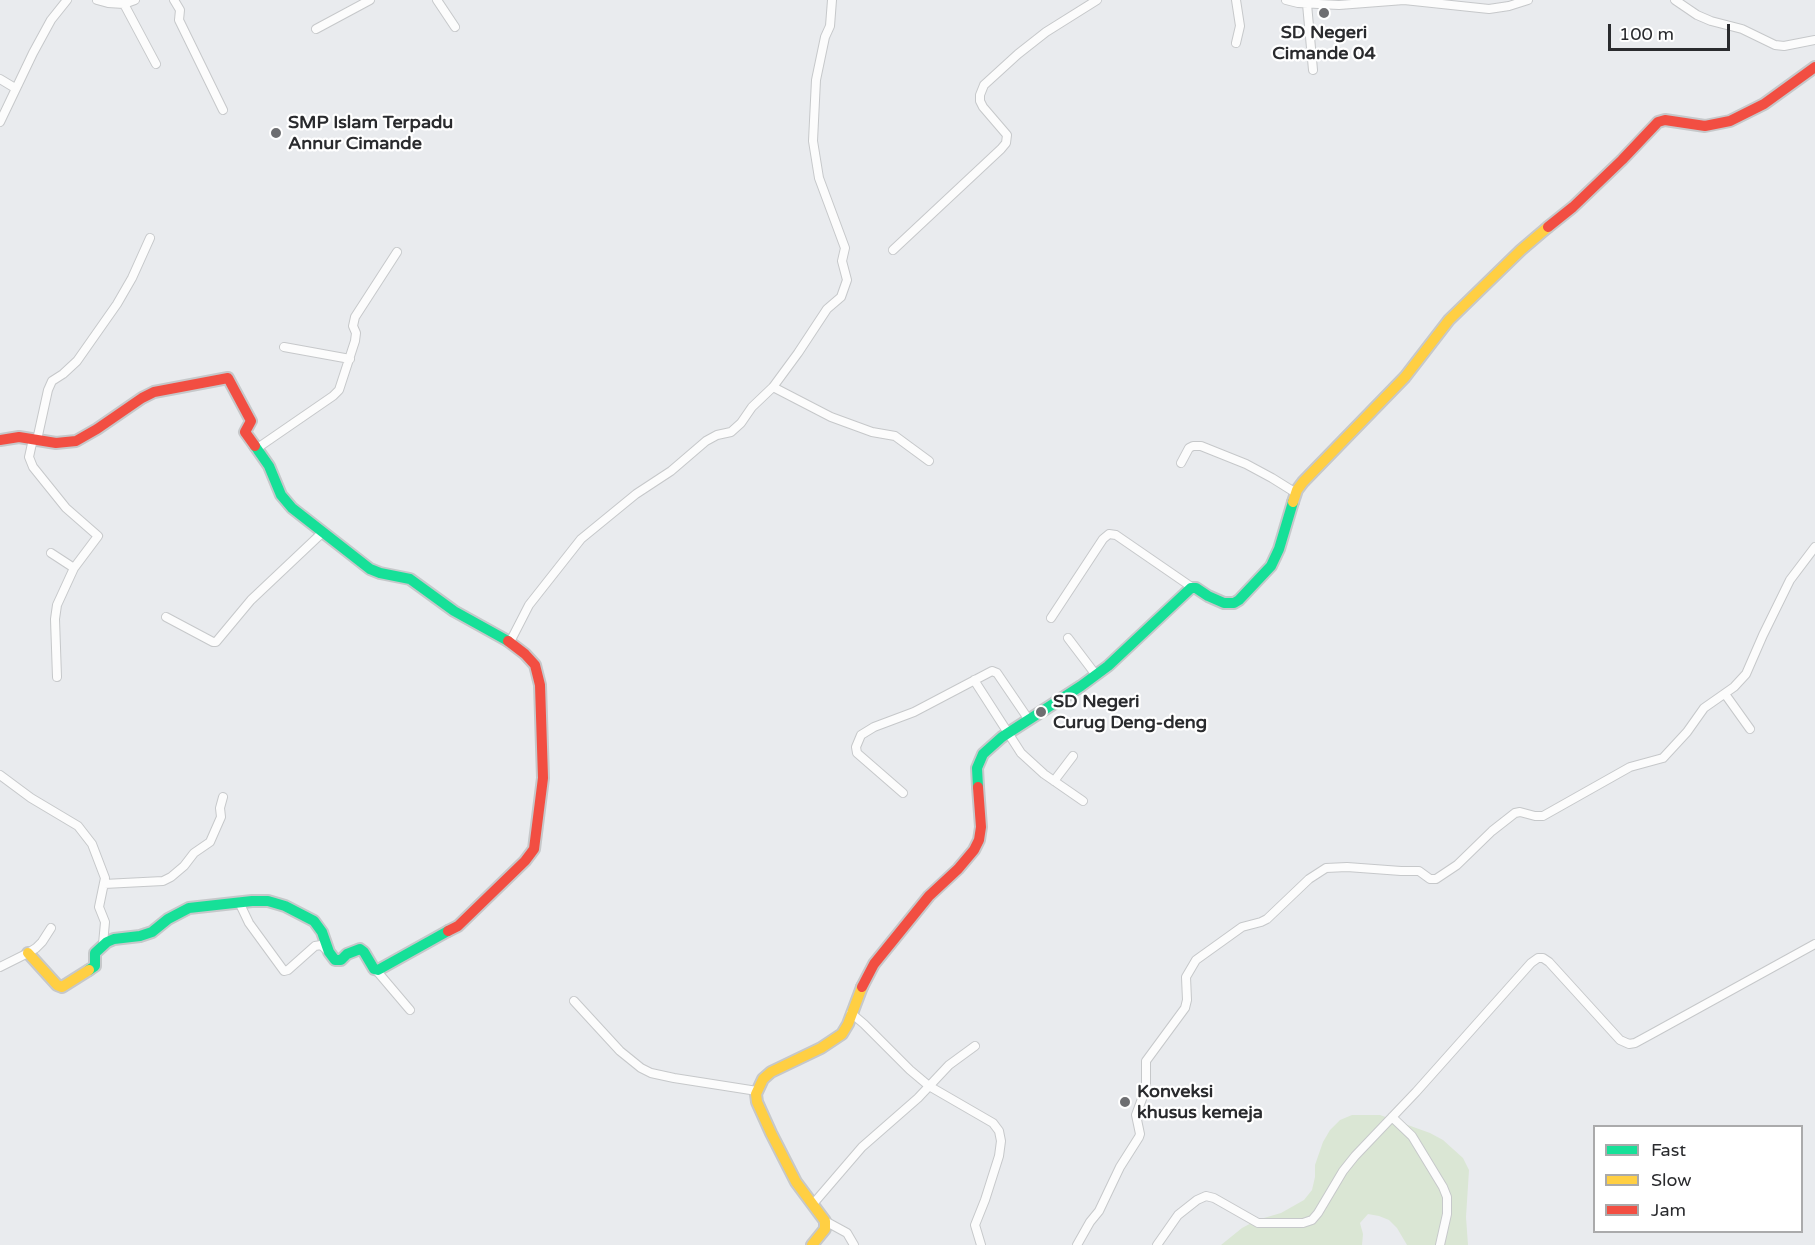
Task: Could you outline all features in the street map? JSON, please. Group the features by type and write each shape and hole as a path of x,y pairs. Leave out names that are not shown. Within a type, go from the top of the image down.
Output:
{"street":[{"path":"0,122 51,20 67,0"},
{"path":"97,0 124,4 135,0"},
{"path":"174,0 180,10 179,20 223,110"},
{"path":"316,29 370,0"},
{"path":"437,0 455,27"},
{"path":"510,642 529,605 581,539 636,494 671,471 706,441 717,435 731,432 741,423 752,407 773,387 827,309 842,297 847,280 843,261 844,245 819,178 813,141 816,80 825,37 830,26 832,0"},
{"path":"893,250 1006,143 1007,135 980,101 984,85 1046,32 1096,0"},
{"path":"1236,0 1240,26 1236,43"},
{"path":"1286,0 1307,4 1404,0 1489,9 1528,0"},
{"path":"1676,0 1697,15 1742,29 1775,45 1784,46 1815,40"},
{"path":"124,4 156,64"},
{"path":"1307,4 1313,70"},
{"path":"1051,618 1103,539 1109,534 1116,535 1193,588 1224,603 1234,603 1239,600 1271,566 1279,549 1296,493 1309,476 1405,377 1455,313 1506,263 1573,207 1658,122 1665,120 1705,126 1730,122 1764,104 1815,67"},
{"path":"0,79 15,88"},
{"path":"57,676 55,619 57,605 74,568 98,536 66,508 33,467 29,457 52,381 76,361 117,304 150,238"},
{"path":"256,449 339,390 356,336 353,326 355,317 396,252"},
{"path":"284,347 350,359"},
{"path":"0,440 19,437 56,443 76,441 98,429 148,394 226,378 232,382 250,418 251,424 245,430 256,449 270,466 284,499 370,569 410,579 454,611 510,642 535,666 540,685 543,778 534,849 525,861 458,926 376,970"},
{"path":"773,387 831,417 872,432 895,436 929,461"},
{"path":"1181,463 1189,448 1201,446 1246,464 1296,493"},
{"path":"166,617 213,642 219,640 251,600 323,532"},
{"path":"1077,1245 1090,1222 1100,1211 1120,1167 1139,1137 1136,1115 1146,1088 1146,1061 1185,1008 1186,977 1200,957 1245,925 1258,923 1267,918 1301,885 1326,868 1419,871 1430,879 1436,879 1457,865 1492,831 1515,813 1543,816 1630,767 1663,758 1687,732 1701,712 1746,674 1790,580 1815,547"},
{"path":"51,553 74,568"},
{"path":"854,1245 847,1233 825,1221 796,1182 757,1102 757,1091 763,1079 771,1072 838,1038 845,1029 865,980 880,956 929,896 958,869 974,850 979,840 981,827 978,764 986,750 1096,675 1193,588"},
{"path":"1068,638 1096,675"},
{"path":"903,793 857,753 856,747 861,735 874,727 940,700 986,673 995,671 1029,720"},
{"path":"974,680 1021,753 1044,774 1083,801"},
{"path":"1725,694 1750,729"},
{"path":"1054,781 1073,756"},
{"path":"0,775 31,798 78,826 86,834 104,871 99,907 105,922 103,944"},
{"path":"104,884 163,881 171,877 194,853 210,842 221,817 220,808 223,797"},
{"path":"239,902 249,923 284,970 288,970 315,946 321,945 329,952"},
{"path":"28,953 57,985 62,987 95,966 95,953 103,944 114,939 152,932 168,919 189,908 239,902 274,902 307,916 317,924 333,958 339,960 350,952 360,949 364,952 372,968 410,1010"},
{"path":"0,966 28,953 42,942 51,928"},
{"path":"1157,1245 1178,1215 1206,1196 1214,1198 1258,1223 1303,1223 1312,1220 1318,1214 1348,1164 1538,958 1549,962 1617,1037 1629,1044 1657,1031 1815,944"},
{"path":"574,1001 620,1050 641,1068 651,1073 757,1091"},
{"path":"851,1013 900,1062 929,1086 986,1118 999,1131 1001,1141 999,1156 975,1225 981,1245"},
{"path":"813,1204 862,1147 949,1065 975,1046"},
{"path":"1392,1117 1412,1136 1447,1197 1447,1214 1440,1245"},
{"path":"812,1245 825,1229 825,1221"}],"green space":[{"path":"1352,1115 1380,1115 1430,1133 1443,1140 1463,1158 1469,1170 1466,1217 1468,1245 1407,1245 1397,1228 1389,1220 1368,1214 1360,1223 1363,1234 1362,1245 1221,1245 1242,1228 1257,1220 1281,1213 1304,1200 1312,1190 1315,1165 1323,1142 1340,1120"}],"traffic: fast":[{"path":"255,446 269,466 281,495 292,508 370,569 410,579 454,611 508,641"},
{"path":"978,787 977,768 983,754 1002,737 1108,666 1191,588 1196,588 1224,603 1234,603 1239,600 1271,566 1279,549 1293,502"},
{"path":"89,970 95,966 95,953 114,939 152,932 168,919 189,908 252,901 268,901 285,906 314,921 322,932 329,952 335,960 341,960 347,954 360,949 374,969 378,970 448,931"}],"traffic: slow":[{"path":"1293,502 1303,482 1405,377 1449,320 1548,227"},
{"path":"28,953 57,985 62,987 89,970"},
{"path":"812,1245 825,1229 825,1221 796,1182 771,1133 757,1102 756,1094 763,1079 771,1072 821,1048 842,1034 862,987"}],"traffic: jam":[{"path":"1548,227 1573,207 1658,122 1665,120 1705,126 1730,121 1764,104 1815,67"},
{"path":"0,440 19,437 56,443 76,441 154,392 228,378 251,421 245,432 255,446"},
{"path":"448,931 458,926 525,861 534,849 543,778 540,685 535,665 508,641"},
{"path":"862,987 874,964 929,896 958,869 974,850 979,840 981,827 978,787"}],"place":[{"name":"SD Negeri Cimande 04","path":"1324,13"},
{"name":"SMP Islam Terpadu Annur Cimande","path":"276,133"},
{"name":"SD Negeri Curug Deng-deng","path":"1041,712"},
{"name":"Konveksi khusus kemeja","path":"1125,1102"}]}
